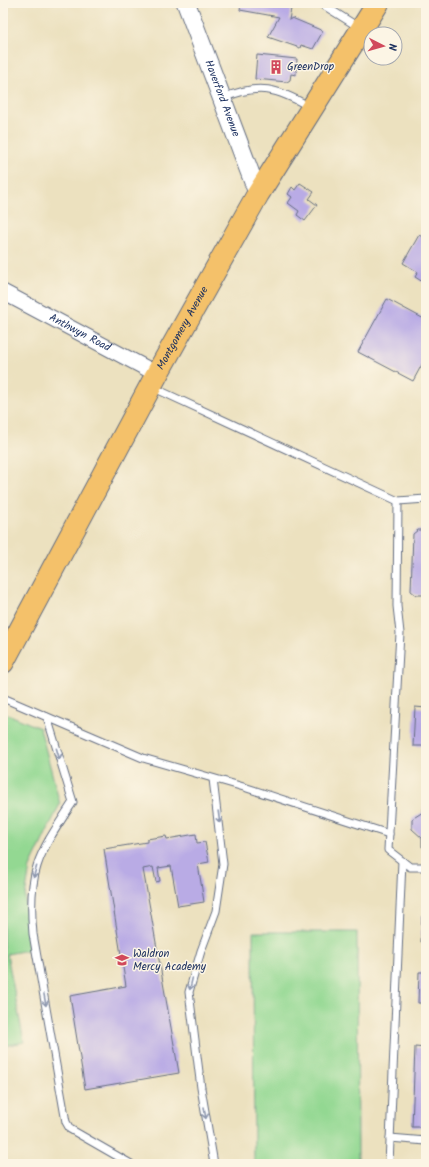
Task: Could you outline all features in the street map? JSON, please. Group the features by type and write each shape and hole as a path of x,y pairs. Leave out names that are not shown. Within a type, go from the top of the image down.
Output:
{"main road":[{"name":"Montgomery Avenue","path":"3,662 154,380 258,194 378,3"}],"street":[{"name":"Haverford Avenue","path":"186,3 258,194"},
{"name":"Anthwyn Road","path":"3,292 154,380"}],"lane":[{"path":"320,3 361,29"},
{"path":"222,98 252,88 267,88 292,96 312,108"},
{"path":"154,380 398,501 426,499"},
{"path":"398,501 397,606 400,633 388,850 410,867 426,867"},
{"path":"3,698 143,758 389,834"},
{"path":"47,717 73,802 39,858 31,888 33,934 66,1122 70,1129 131,1164"},
{"path":"213,779 223,864 216,910 189,992 201,1088 214,1164"},
{"path":"389,1164 402,861"},
{"path":"390,1138 426,1141"}],"green space":[{"path":"3,712 40,728 60,804 30,867 25,897 28,950 7,954 24,1042 3,1046"},
{"path":"253,932 357,932 358,1164 254,1164"}],"building":[{"path":"241,3 292,3 289,20 292,18 323,31 313,49 301,45 300,48 268,37 279,17 240,10"},
{"name":"GreenDrop","path":"257,55 297,59 296,75 291,74 290,80 287,82 255,79"},
{"path":"300,183 314,192 309,199 317,205 305,221 297,215 299,211 288,203 292,197 288,194 292,187 295,190"},
{"path":"419,235 426,239 426,284 415,277 418,272 403,263"},
{"path":"387,299 426,320 426,357 413,381 358,352"},
{"path":"418,530 426,530 426,595 416,595 411,591 413,534"},
{"path":"415,707 426,708 426,746 413,746"},
{"path":"424,803 426,803 426,847 422,847 422,838 412,829 412,819 423,812"},
{"name":"Waldron Mercy Academy","path":"196,834 197,843 205,842 209,862 198,864 204,902 178,906 171,866 158,868 160,881 156,882 153,867 143,869 179,1073 85,1089 70,996 126,986 104,849 147,842 147,839 166,836 167,839"},
{"path":"422,916 426,916 426,942 421,942"},
{"path":"419,972 426,972 426,1003 418,1003"},
{"path":"415,1047 426,1048 426,1127 412,1127"}],"place":[{"name":"GreenDrop","path":"276,67"},
{"name":"Waldron Mercy Academy","path":"122,960"}]}
